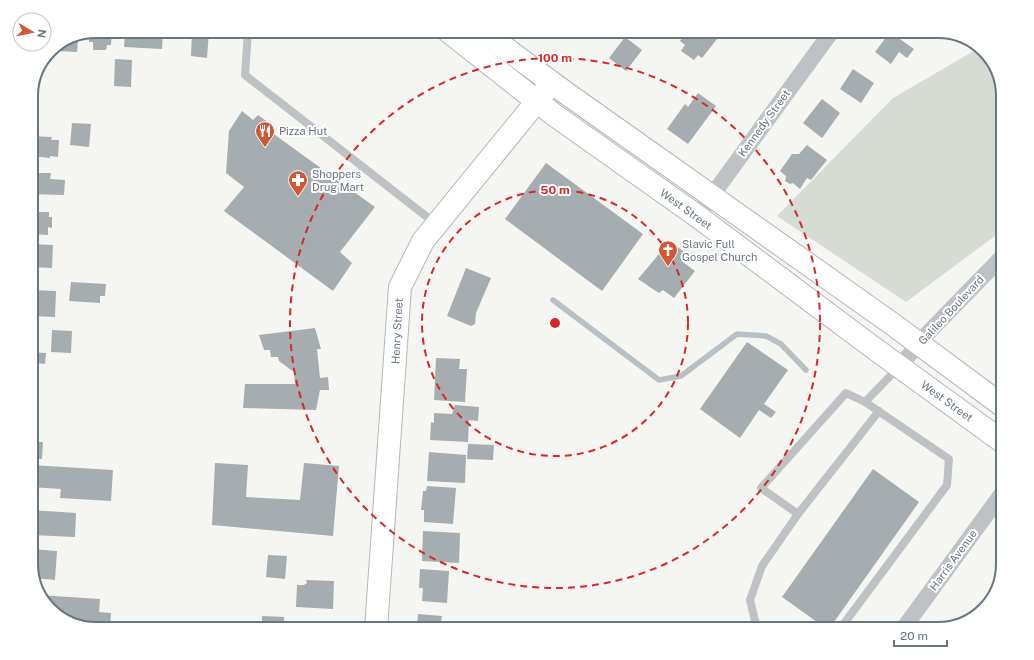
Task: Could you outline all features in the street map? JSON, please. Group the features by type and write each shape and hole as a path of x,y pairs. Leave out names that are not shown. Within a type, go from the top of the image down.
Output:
{"main road":[{"name":"West Street","path":"457,38 559,119 696,216 996,437"},
{"path":"491,38 552,83 891,323 996,401"},
{"name":"Henry Street","path":"376,622 400,287 423,241 552,83"}],"street":[{"name":"Kennedy Street","path":"696,216 827,38"},
{"name":"Galileo Boulevard","path":"900,366 918,344 996,263"},
{"name":"Harris Avenue","path":"908,622 996,502"}],"lane":[{"path":"248,38 245,75 436,224"},
{"path":"865,402 900,366"},
{"path":"798,514 761,488 846,393 865,402 949,459 947,485 845,622"},
{"path":"755,622 750,600 762,566 798,514 879,411"}],"shaded area":[{"path":"974,51 982,58 990,71 995,85 996,96 996,235 906,302 777,216 893,98"}],"building":[{"path":"112,38 111,45 107,45 106,50 93,50 93,42 89,42 89,39"},
{"path":"125,38 163,38 162,49 124,47"},
{"path":"192,38 208,38 207,58 191,56"},
{"path":"624,38 642,50 626,71 609,58"},
{"path":"682,38 718,38 702,58 698,55 694,60 681,51 685,45 680,41"},
{"path":"886,38 898,38 914,49 907,58 899,52 891,64 875,52"},
{"path":"78,41 77,52 60,51"},
{"path":"115,59 132,60 131,87 114,86"},
{"path":"853,69 874,83 861,103 840,89"},
{"path":"698,93 716,106 688,144 667,129 685,104 688,107"},
{"path":"822,99 840,113 822,138 803,123"},
{"name":"Shoppers Drug Mart","path":"242,111 253,120 258,115 272,125 268,130 375,207 340,252 352,263 333,291 224,211 244,187 226,173 229,131"},
{"path":"72,123 91,124 89,147 70,145"},
{"path":"38,136 52,137 51,140 59,140 58,157 50,156 50,158 38,157"},
{"path":"807,145 827,160 811,180 807,178 800,189 793,183 790,184 785,181 786,176 780,171 792,154 799,154"},
{"path":"546,163 643,234 602,291 505,219"},
{"path":"38,173 51,173 50,179 65,180 64,195 38,194"},
{"path":"38,212 49,212 49,217 52,217 52,228 48,227 48,235 38,234"},
{"name":"Slavic Full Gospel Church","path":"670,241 688,255 683,262 695,271 674,298 663,290 659,293 638,279"},
{"path":"38,244 53,245 52,268 38,267"},
{"path":"466,268 491,278 476,313 475,324 471,326 447,316"},
{"path":"71,282 106,284 105,296 100,296 100,303 69,301"},
{"path":"38,290 56,291 55,317 38,316"},
{"path":"315,328 321,349 317,349 320,378 328,377 329,390 320,390 316,410 243,408 245,384 295,384 294,372 279,361 278,357 271,357 270,350 264,350 259,335"},
{"path":"52,330 72,331 71,353 51,352"},
{"path":"747,342 788,370 764,404 776,412 771,418 759,410 740,438 700,409"},
{"path":"38,352 46,353 45,364 38,363"},
{"path":"436,358 460,359 459,369 467,369 465,402 434,400"},
{"path":"455,405 479,407 478,421 469,420 468,442 430,440 431,422 434,423 434,413 452,414"},
{"path":"38,442 43,442 42,459 38,459"},
{"path":"468,444 494,445 493,460 467,459"},
{"path":"429,452 466,455 465,483 427,481"},
{"path":"215,463 248,465 246,497 300,500 304,463 339,466 333,536 212,525"},
{"path":"38,465 113,470 111,501 60,498 61,489 38,487"},
{"path":"873,469 919,502 834,622 817,622 782,597"},
{"path":"427,486 456,488 453,524 424,522 424,510 421,510 423,491 426,491"},
{"path":"38,510 76,513 75,537 38,535"},
{"path":"423,531 460,533 459,563 422,561"},
{"path":"38,550 57,551 55,580 40,579"},
{"path":"268,555 287,556 285,579 266,577"},
{"path":"420,569 449,571 447,603 422,601 423,588 419,588"},
{"path":"306,580 334,581 333,609 296,607 297,585 304,585 307,583"},
{"path":"48,596 100,599 99,612 111,613 110,622 89,622 81,620 58,608"},
{"path":"418,614 442,616 441,622 417,622"},
{"path":"262,616 284,617 284,622 262,622"}],"waterway":[{"path":"553,300 659,380 681,376 737,334 766,336 781,344 806,370"}],"place":[{"name":"Pizza Hut","path":"265,148"},
{"name":"Shoppers Drug Mart","path":"298,197"},
{"name":"Slavic Full Gospel Church","path":"668,267"}]}
